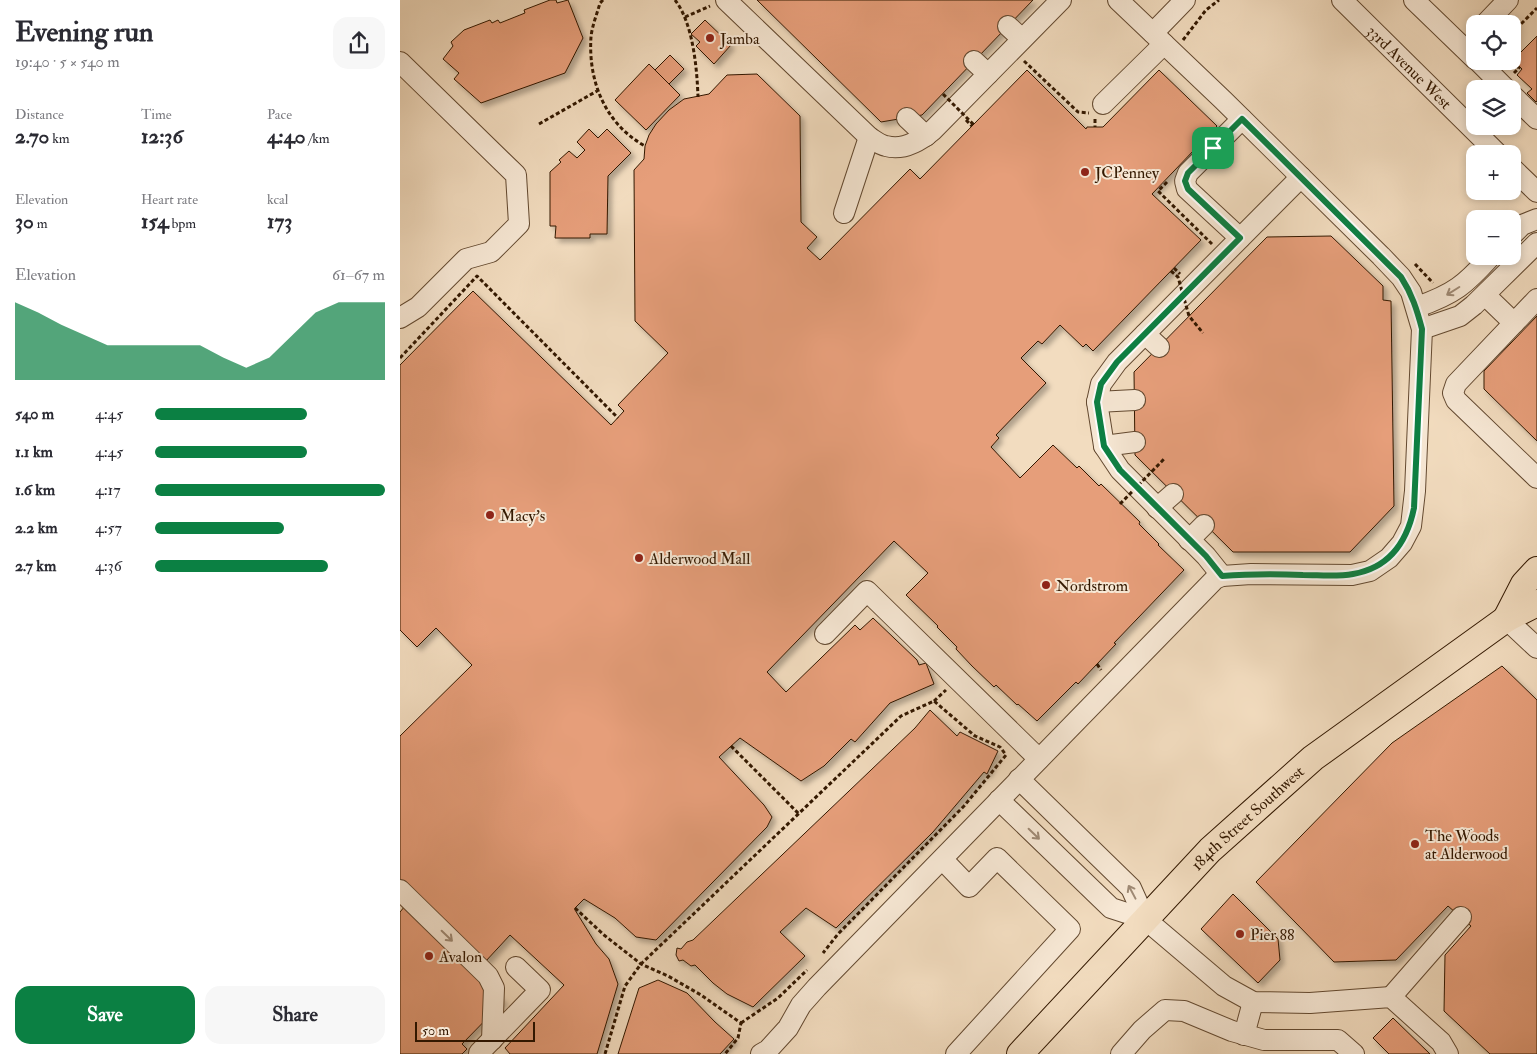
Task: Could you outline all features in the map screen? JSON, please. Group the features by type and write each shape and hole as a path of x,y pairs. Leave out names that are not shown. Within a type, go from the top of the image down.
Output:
{"main road":[{"name":"184th Street Southwest","path":"1506,619 1524,584 1537,570"},
{"name":"184th Street Southwest","path":"1020,1054 1210,850 1313,758 1506,619 1537,603"}],"street":[{"path":"761,1054 768,1050 788,1028 801,1005 811,993 943,860 1038,759 1215,579 1222,576 1251,574 1352,575 1370,570 1389,558 1402,543 1410,526 1414,508 1422,329 1411,292 1401,277 1242,119 1166,39 1118,0"},
{"path":"1099,109 1166,39 1185,0"},
{"name":"33rd Avenue West","path":"1342,0 1489,145"},
{"path":"1414,0 1466,43"},
{"path":"1494,15 1508,0"},
{"path":"719,2 868,137 885,146 902,147 917,142 926,136 981,68 1015,33 1053,3"},
{"path":"400,62 516,175 518,224 491,252 466,259 418,307 400,318"},
{"path":"1487,70 1497,80"},
{"path":"1521,104 1537,119"},
{"path":"907,118 926,136"},
{"path":"1239,248 1188,189 1185,181 1188,173 1242,119"},
{"path":"844,213 868,137"},
{"path":"1222,576 1120,470 1104,446 1097,402 1101,384 1117,362 1152,341 1196,285 1239,248 1301,177"},
{"path":"1521,177 1537,192"},
{"path":"1521,226 1537,219"},
{"path":"1422,329 1460,316 1485,295 1537,243"},
{"path":"1417,307 1441,299 1457,290 1483,265"},
{"path":"1485,295 1514,323"},
{"path":"1537,299 1456,384 1453,393 1456,400 1537,478"},
{"path":"1097,402 1135,400"},
{"path":"1104,446 1135,442"},
{"path":"1158,508 1172,494"},
{"path":"1189,540 1204,525"},
{"path":"825,634 867,591 1038,759"},
{"path":"1506,619 1537,648"},
{"path":"1020,779 1131,888 1145,919"},
{"path":"1000,800 1111,908 1145,919 1224,986 1253,1002 1310,1003 1391,997 1461,917"},
{"path":"943,860 969,887 997,858 1070,929 956,1054"},
{"path":"400,890 488,976 494,988 483,1050"},
{"path":"483,1050 540,990 516,967"},
{"path":"1391,997 1441,1042 1448,1054"},
{"path":"1244,1035 1253,1002"},
{"path":"1120,1054 1142,1030 1165,1010 1184,1011 1244,1035 1264,1040 1338,1040 1354,1054"}],"path":[{"path":"603,0 600,3 591,35 591,60 597,91 614,121 632,139 645,146"},
{"path":"675,0 682,8 689,26 698,75 698,96"},
{"path":"1166,39 1219,0"},
{"path":"685,17 719,2"},
{"path":"1521,24 1537,8"},
{"path":"1020,65 1024,60 1078,112 1099,109"},
{"path":"539,124 597,91"},
{"path":"943,94 973,125 966,120"},
{"path":"959,126 973,113"},
{"path":"1411,259 1437,286"},
{"path":"1196,285 1173,270 1178,277 1189,316 1203,333"},
{"path":"400,358 477,276 618,418"},
{"path":"1120,504 1165,458"},
{"path":"1122,490 1129,497"},
{"path":"1097,664 1103,673"},
{"path":"605,1054 625,986 641,964 901,716 934,701 975,736 1000,747 1006,755 964,806 838,934 822,954"},
{"path":"731,746 799,814"},
{"path":"575,908 641,964 701,994 741,1022"},
{"path":"725,1054 738,1038 741,1022 778,998 810,967"}],"building":[{"path":"550,0 556,0 557,3 568,0 583,38 565,73 481,103 454,79 459,73 443,59 453,46 451,42 464,30 490,20 492,23 498,20 500,23 525,13 524,10"},
{"path":"757,0 1033,0 922,115 881,122"},
{"name":"Jamba","path":"705,20 731,45 714,64 696,46 700,42 691,34"},
{"path":"1537,36 1536,102 1527,93 1532,89 1517,75 1522,69 1521,52"},
{"path":"670,55 684,69 669,84 655,70"},
{"path":"649,64 680,95 646,130 615,100"},
{"name":"Alderwood Mall","path":"1027,70 1086,129 1087,127 1103,127 1159,70 1217,126 1152,194 1201,240 1093,351 1086,344 1083,347 1060,325 1042,344 1038,341 1021,358 1046,383 996,435 999,438 991,447 1020,478 1053,445 1077,468 1079,466 1099,486 1101,484 1140,522 1139,524 1158,545 1184,570 1114,643 1116,644 1078,684 1076,682 1037,721 996,685 994,687 972,666 938,626 906,595 928,573 894,541 767,672 786,692 855,625 860,630 873,618 917,660 919,665 926,663 934,684 890,703 855,742 851,739 824,766 801,781 740,738 719,757 764,805 772,817 767,827 656,940 636,937 615,918 584,899 575,910 596,944 609,959 618,984 597,1054 510,1054 505,1048 564,985 510,935 485,962 400,879 400,736 472,665 436,628 417,647 400,630 400,365 473,291 611,425 624,411 618,405 668,353 635,321 634,170 644,159 645,146 649,135 669,110 684,99 709,94 727,75 757,74 800,116 801,222 817,237 807,248 820,260 910,169 920,179"},
{"path":"589,129 598,138 607,129 631,153 608,176 607,234 590,234 590,238 555,238 556,226 550,226 550,172 569,151 577,158 585,150 577,142"},
{"path":"1331,236 1383,286 1383,300 1391,301 1394,506 1350,552 1233,552 1135,455 1134,372 1267,237"},
{"path":"1537,316 1537,441 1484,389 1484,371"},
{"name":"The Woods at Alderwood","path":"1502,666 1537,700 1537,1054 1490,1054 1444,1011 1445,955 1471,926 1448,906 1396,960 1334,962 1256,882 1392,743"},
{"path":"930,710 957,736 960,732 998,751 987,774 984,772 933,832 836,928 806,908 780,932 805,956 753,1007 727,994 695,965 691,966 683,960 679,961 676,955 677,948 681,949 687,942 693,940 915,728"},
{"name":"Pier 88","path":"1233,894 1278,939 1280,960 1258,983 1201,929"},
{"name":"Avalon","path":"405,906 504,1001 462,1044 467,1049 462,1054 400,1054 400,912"},
{"path":"658,980 687,993 734,1039 720,1054 618,1054 639,988"},
{"path":"1393,1018 1430,1054 1389,1054 1373,1038"}],"place":[{"name":"Jamba","path":"710,38"},
{"name":"JCPenney","path":"1085,172"},
{"name":"Macy's","path":"490,515"},
{"name":"Alderwood Mall","path":"639,558"},
{"name":"Nordstrom","path":"1046,585"},
{"name":"The Woods at Alderwood","path":"1415,844"},
{"name":"Pier 88","path":"1240,934"},
{"name":"Avalon","path":"429,956"}],"route":[{"path":"1242,119 1401,277 1411,292 1417,307 1422,329 1414,508 1410,526 1402,543 1389,558 1370,570 1352,575 1251,574 1222,576 1206,556 1120,470 1104,446 1097,402 1101,384 1117,362 1240,238 1188,189 1185,181 1188,173 1213,148 1242,119"}]}
